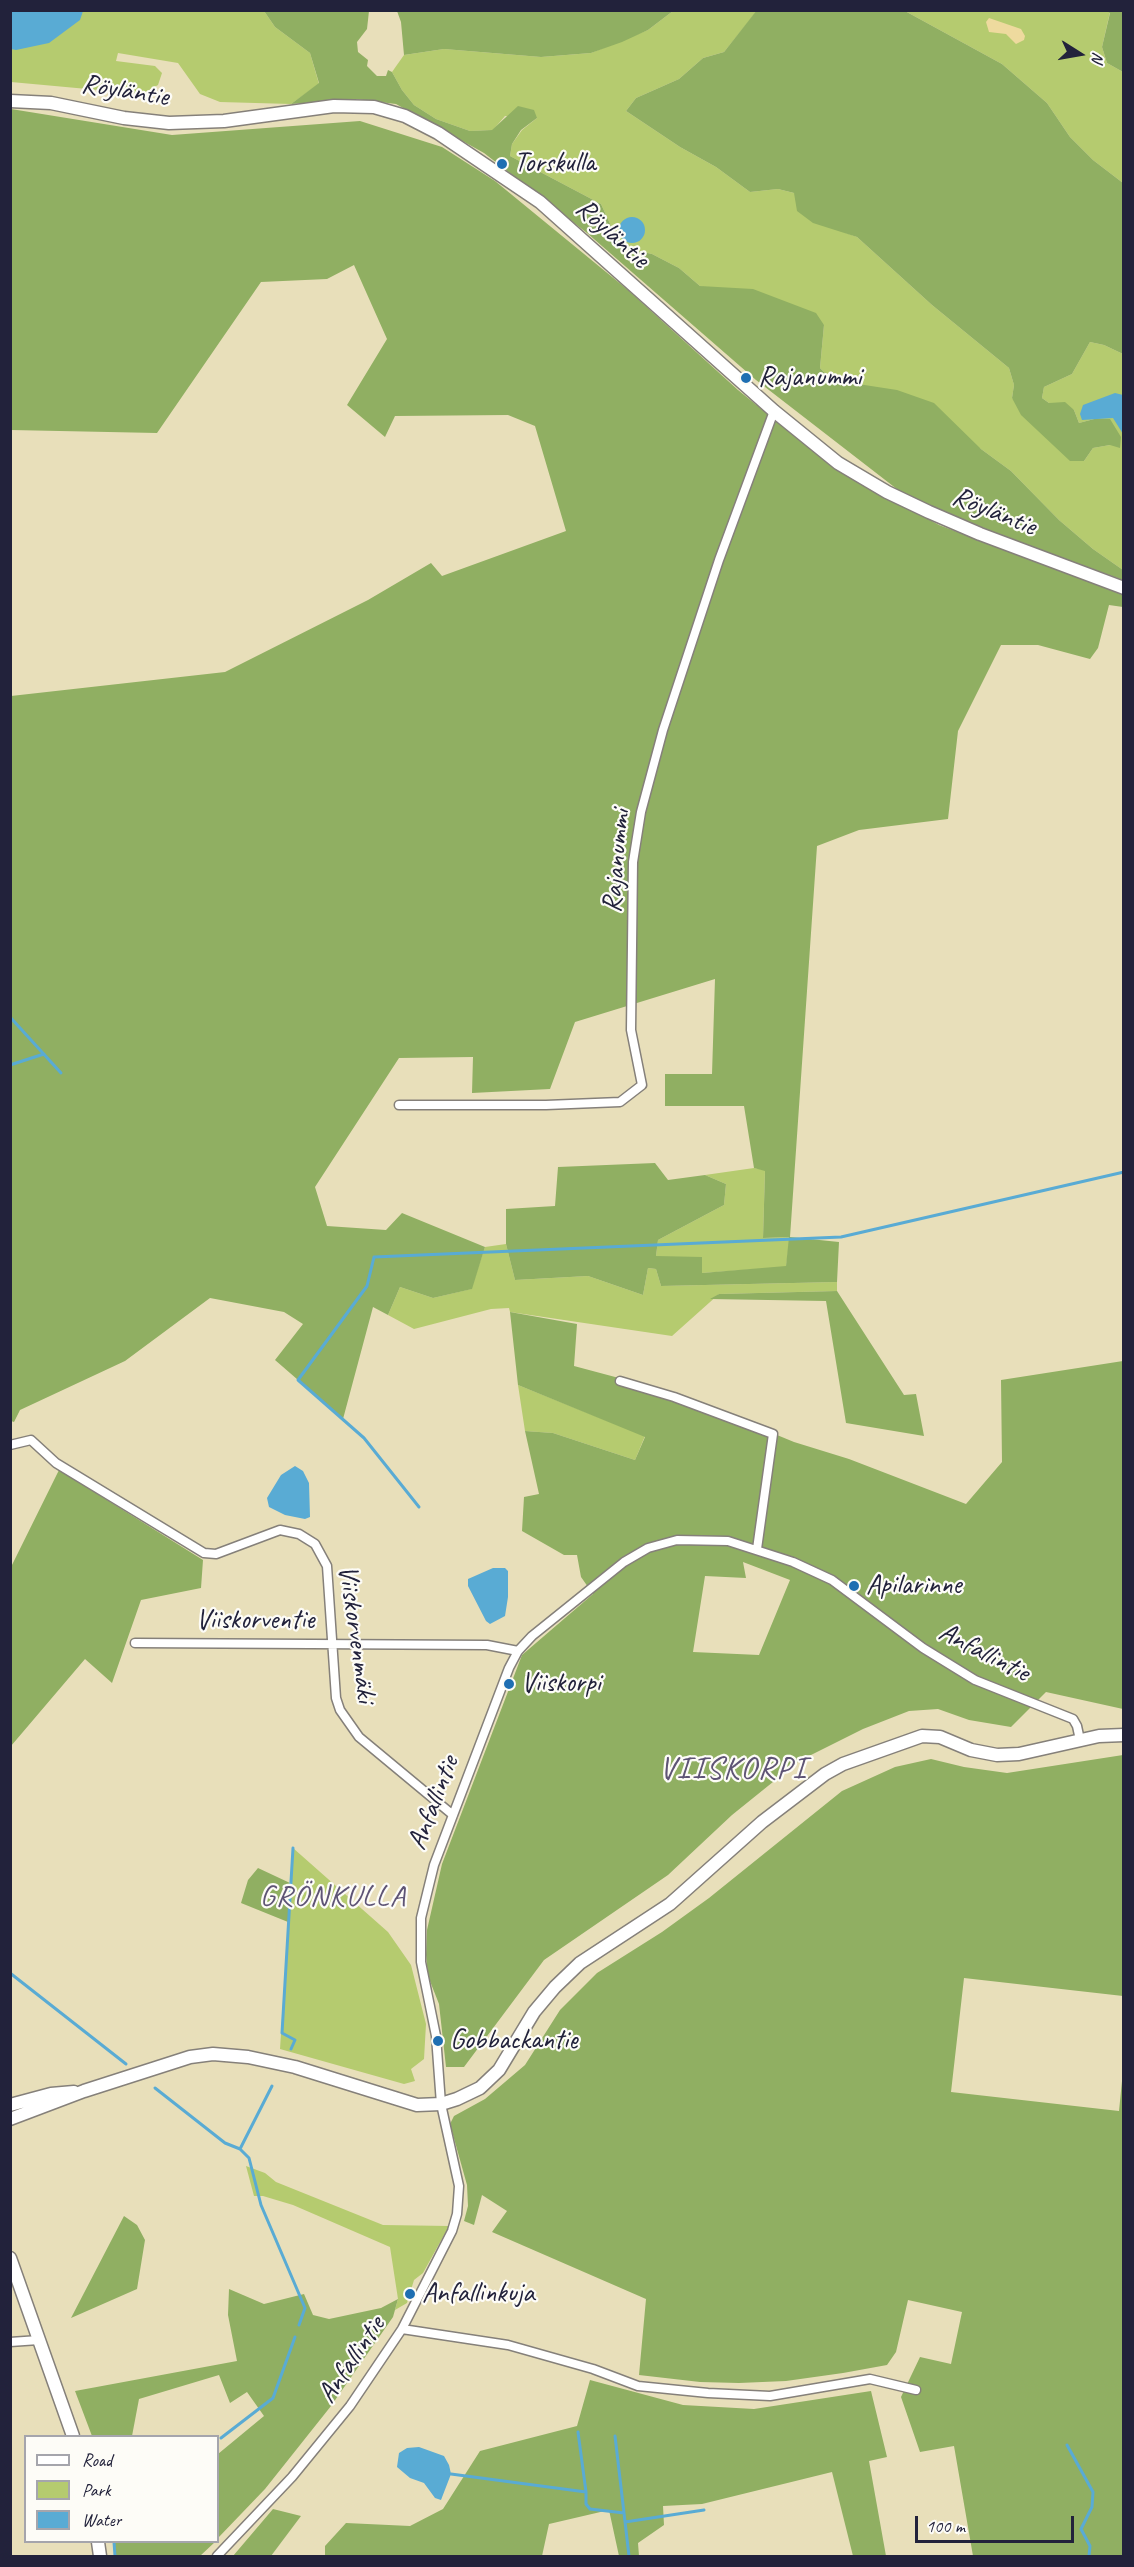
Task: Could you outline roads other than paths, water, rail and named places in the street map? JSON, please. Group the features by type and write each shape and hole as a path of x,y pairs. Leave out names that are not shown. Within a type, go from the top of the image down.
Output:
{"street":[{"name":"Röyläntie","path":"10,102 51,103 124,118 169,123 224,121 334,106 374,107 405,116 438,133 540,202 774,411 838,463 887,492 980,534 1124,588"},
{"name":"Rajanummi","path":"399,1105 546,1105 620,1102 642,1085 631,1030 633,862 641,812 663,730 719,560 774,411"},
{"path":"620,1382 674,1397 773,1434 757,1549"},
{"name":"Viiskorvenmäki","path":"10,1445 26,1439 30,1440 56,1462 88,1483 209,1554 241,1547 280,1530 289,1530 315,1544 327,1566 336,1698 347,1723 402,1775 453,1815"},
{"name":"Anfallintie","path":"217,2556 292,2477 367,2383 402,2329 429,2270 447,2242 457,2214 459,2193 457,2171 441,2104 436,2036 420,1943 428,1886 453,1815 518,1651 583,1594 624,1562 648,1548 677,1540 728,1541 757,1549 810,1569 837,1583 923,1648 975,1680 1067,1716 1077,1726 1080,1740"},
{"name":"Viiskorventie","path":"135,1643 487,1645 518,1651"},
{"path":"10,2119 84,2091 190,2057 213,2054 248,2057 295,2067 417,2105 441,2104 480,2088 499,2070 534,2013 555,1986 580,1963 670,1904 762,1822 825,1774 843,1764 922,1736 940,1737 971,1750 997,1755 1019,1754 1080,1740 1124,1735"},
{"path":"10,2105 51,2094 84,2091"},
{"path":"10,2258 73,2435"},
{"path":"402,2329 508,2345 593,2369 638,2386 770,2396 870,2379 916,2390"},
{"path":"10,2342 39,2340"}],"water":[{"path":"10,11 83,11 80,20 49,43 16,50 11,49"},
{"path":"632,217 641,221 645,230 641,239 632,243 623,239 619,230 623,221"},
{"path":"1115,393 1123,395 1123,434 1113,418 1082,420 1080,414 1083,405"},
{"path":"295,1466 303,1471 309,1483 310,1517 305,1519 285,1515 269,1507 267,1498 281,1475"},
{"path":"493,1568 505,1568 508,1571 508,1597 505,1616 490,1624 486,1621 468,1586 468,1579"},
{"path":"419,2447 444,2456 449,2465 451,2474 441,2500 435,2498 424,2483 410,2478 397,2467 399,2453 407,2448"}],"waterway":[{"path":"10,1017 61,1073"},
{"path":"10,1065 44,1054"},
{"path":"419,1507 364,1438 298,1380 367,1286 374,1257 841,1237 1124,1172"},
{"path":"291,2049 295,2040 282,2033 293,1848"},
{"path":"10,1973 126,2064"},
{"path":"272,2086 240,2149 249,2158 261,2205 305,2308 299,2325"},
{"path":"155,2088 225,2143 240,2149"},
{"path":"221,2438 273,2398 295,2337"},
{"path":"578,2432 586,2492"},
{"path":"615,2436 624,2513"},
{"path":"1067,2445 1093,2492 1092,2507 1081,2529 1090,2546 1089,2556"},
{"path":"451,2474 586,2492 586,2504 590,2509 624,2513 629,2556"},
{"path":"625,2522 704,2510"},
{"path":"114,2543 115,2556"}],"place":[{"name":"Torskulla","path":"502,164"},
{"name":"Rajanummi","path":"746,378"},
{"name":"Apilarinne","path":"854,1586"},
{"name":"Viiskorpi","path":"509,1684"},
{"name":"Gobbackantie","path":"438,2041"},
{"name":"Anfallinkuja","path":"410,2294"}],"district":[{"name":"VIISKORPI","path":"733,1770"},
{"name":"GRÖNKULLA","path":"333,1897"}]}
